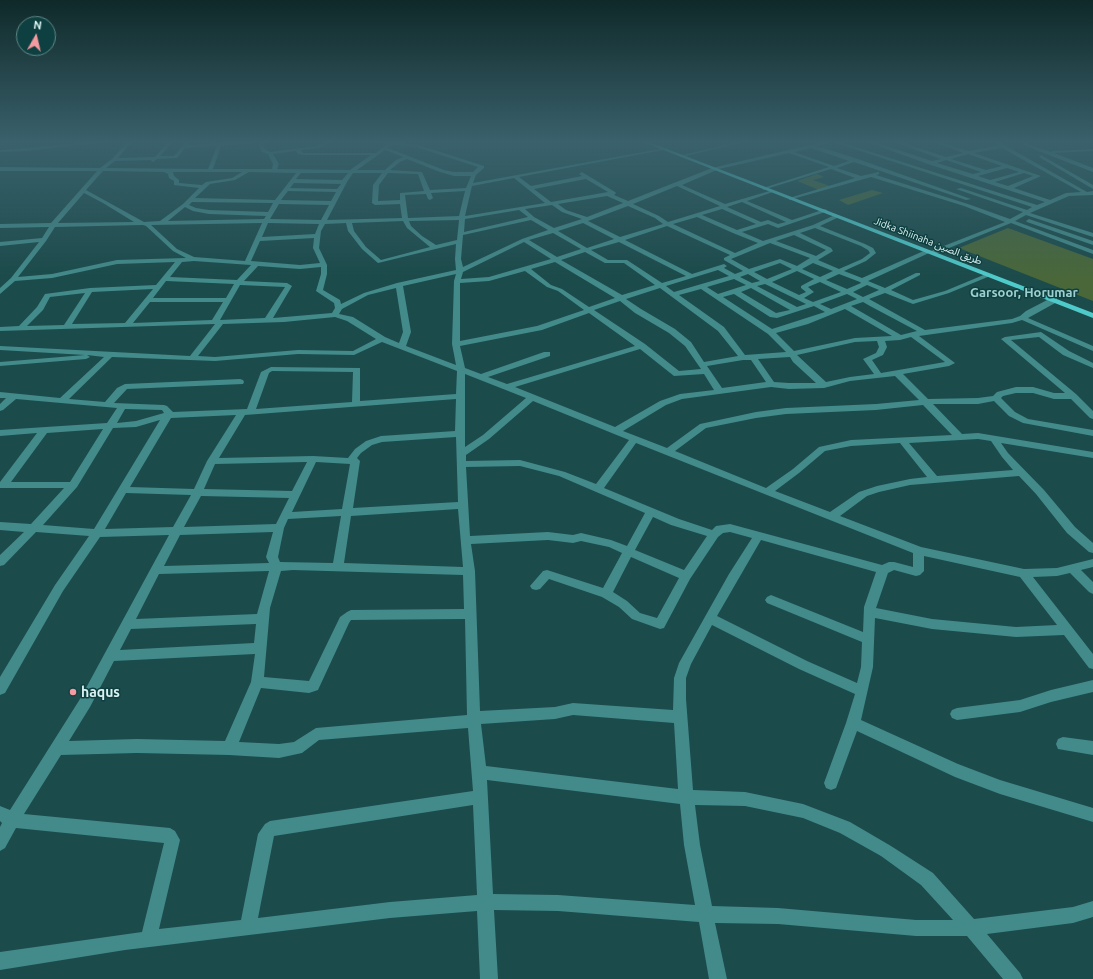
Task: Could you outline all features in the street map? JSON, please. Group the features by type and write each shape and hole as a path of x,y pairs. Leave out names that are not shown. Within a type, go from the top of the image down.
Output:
{"main road":[{"name":"Jidka Shiinaha طريق الصين","path":"762,188 1093,316"}],"street":[{"path":"0,292 13,280 44,240 52,226 86,188"},
{"path":"160,224 185,205 202,188"},
{"path":"337,311 337,302 319,291 324,265 316,248 317,236 322,222 341,188"},
{"path":"376,188 375,203 430,198 477,188"},
{"path":"424,188 430,198"},
{"path":"529,188 564,211 585,220 618,240 692,276"},
{"path":"0,226 148,225 266,221 322,222 462,218 613,193 604,188"},
{"path":"0,329 268,320 337,311 363,295 399,284 460,271 524,240 585,220 671,188"},
{"path":"683,188 761,224"},
{"path":"457,281 489,279 526,269 586,249 697,216 775,188"},
{"path":"791,199 829,188"},
{"path":"911,188 958,203 1093,252"},
{"path":"935,188 968,199"},
{"path":"956,188 1093,236"},
{"path":"977,188 1038,209"},
{"path":"1008,188 1049,201"},
{"path":"1077,188 1091,195"},
{"path":"247,263 266,221 286,189 340,191"},
{"path":"435,247 414,233 405,220 402,201 403,194 468,190"},
{"path":"468,190 462,218 458,259 460,271 457,281 456,344 461,370 459,396 460,434 465,540 469,571 474,719 479,772 489,979"},
{"path":"83,191 137,221 148,225 175,250 193,259"},
{"path":"958,203 990,192"},
{"path":"735,291 773,316 778,316 847,292 864,282 930,252 1009,222 1026,213 1038,209 1049,201 1071,193 1091,195"},
{"path":"608,194 657,217 667,224 735,255"},
{"path":"190,200 334,203"},
{"path":"741,200 792,222"},
{"path":"983,212 1003,204"},
{"path":"185,205 195,210 209,212 271,214"},
{"path":"521,209 532,218 607,262 629,262"},
{"path":"735,232 768,222 779,226 825,211"},
{"path":"697,216 763,244"},
{"path":"831,312 798,298 765,281 750,271 734,264 726,258 815,226 837,216"},
{"path":"349,221 351,231 364,248 379,262 532,218"},
{"path":"1018,218 1093,243"},
{"path":"1031,230 1052,221 1064,218 1090,228"},
{"path":"798,298 811,292 803,287 864,260 871,255 872,251 863,245 815,226"},
{"path":"1053,238 1072,228"},
{"path":"795,233 801,244 814,259 911,302 917,302 969,284 988,275"},
{"path":"257,239 317,236"},
{"path":"1075,246 1093,236"},
{"path":"0,244 44,240"},
{"path":"524,240 621,298 638,311 672,331 688,344 720,392"},
{"path":"717,297 796,269 830,250 801,244 772,241"},
{"path":"644,252 625,259 662,285 672,295 721,329 743,358"},
{"path":"13,280 52,276 117,262 193,259 300,267 324,265"},
{"path":"128,324 180,260"},
{"path":"672,295 735,277 779,261 897,316 924,332"},
{"path":"192,359 218,322 238,283 256,264"},
{"path":"456,344 539,328 621,298 734,264"},
{"path":"719,268 796,310"},
{"path":"526,269 549,286 560,290 622,332 677,374 743,358 792,354 841,342 900,338 924,332 1023,318 1030,312 1054,300"},
{"path":"700,274 714,283"},
{"path":"771,332 847,307 918,274"},
{"path":"165,280 284,284 289,286 268,320"},
{"path":"399,284 407,332 402,347"},
{"path":"21,328 40,308 47,295 90,290 158,287"},
{"path":"702,287 771,332 796,360 824,385"},
{"path":"67,326 90,290"},
{"path":"149,300 228,300"},
{"path":"847,307 876,322 900,338"},
{"path":"337,311 382,339 507,387 767,492 919,551 1024,573 1045,574 1073,569 1093,563"},
{"path":"876,322 897,316"},
{"path":"1023,318 1051,331 1091,345"},
{"path":"1051,331 1041,334 1005,339 1073,396 1093,416"},
{"path":"1041,334 1066,353 1091,364"},
{"path":"616,431 675,398 771,384 789,386 824,385 850,378 879,376 951,363 913,335"},
{"path":"0,348 73,351 110,355 215,359 298,352 354,353 382,339"},
{"path":"879,376 867,359 879,355 883,347 880,339"},
{"path":"507,387 642,346"},
{"path":"354,353 358,370 356,404"},
{"path":"480,377 547,354"},
{"path":"0,364 110,355"},
{"path":"63,400 110,355"},
{"path":"753,357 771,384"},
{"path":"0,843 6,816 58,748 85,703 198,491 212,460 246,413 265,372 268,370 358,370"},
{"path":"897,373 960,437"},
{"path":"107,405 122,387 240,382"},
{"path":"668,452 703,426 786,411 876,407 925,402 978,401 996,398 1000,394 1024,389 1054,396 1073,396"},
{"path":"0,395 107,405 164,408 169,415"},
{"path":"0,408 14,396"},
{"path":"0,433 136,424 169,415 246,413 459,396"},
{"path":"462,459 532,397"},
{"path":"996,398 1012,414 1026,421 1093,433"},
{"path":"0,562 49,513 73,485 123,405"},
{"path":"0,689 60,588 97,533 169,415"},
{"path":"2,485 44,431"},
{"path":"351,460 358,451 369,443 381,439 460,434"},
{"path":"767,492 822,450 851,443 978,436 1091,456"},
{"path":"597,490 635,438"},
{"path":"994,439 1005,455 1022,472 1071,530 1093,550"},
{"path":"903,441 934,479"},
{"path":"212,460 313,459 355,461 338,566"},
{"path":"229,748 257,682 264,608 276,567 272,557 279,528 313,459"},
{"path":"462,459 520,463 562,474 650,513 714,534"},
{"path":"831,517 863,494 870,491 910,482 934,479 1022,472"},
{"path":"2,485 73,485"},
{"path":"124,490 296,495"},
{"path":"285,516 464,505"},
{"path":"606,594 650,513"},
{"path":"0,526 97,533 279,528"},
{"path":"536,586 548,574 606,594 623,604 636,616 660,624 686,576 714,534 724,528 759,535 883,570"},
{"path":"718,979 692,845 686,797 680,717 680,678 685,663 732,577 759,535"},
{"path":"465,540 548,536 573,539 581,537 612,544 686,576"},
{"path":"831,783 853,723 862,691 867,667 870,607 883,570 888,566 894,566 916,572 918,571 919,551"},
{"path":"155,570 338,566 469,571"},
{"path":"1073,569 1093,589"},
{"path":"1024,573 1093,663"},
{"path":"771,600 868,639"},
{"path":"870,612 932,624 1016,632 1067,630"},
{"path":"257,682 309,687 313,686 344,620 351,615 471,614"},
{"path":"710,618 803,666 862,691"},
{"path":"127,624 263,619"},
{"path":"111,656 260,648"},
{"path":"957,714 1020,706 1051,696 1093,686"},
{"path":"58,748 137,746 229,748 279,751 291,750 302,745 316,734 555,713 573,709 680,717"},
{"path":"853,723 955,770 1000,787 1093,815"},
{"path":"1063,744 1093,748"},
{"path":"479,772 686,797 724,797 761,802 803,812 845,826 886,851 927,879 949,902 1014,979"},
{"path":"248,927 266,834 270,829 480,797"},
{"path":"6,816 170,836 172,840 171,845 148,940"},
{"path":"0,962 248,927 390,910 485,902 558,903 705,914 778,916 916,928 971,928 1073,915 1093,909"}],"green space":[{"path":"813,188 825,188 819,190"},
{"path":"872,190 883,193 848,205 839,200"},
{"path":"1008,228 1093,259 1093,301 959,248"}],"place":[{"name":"haqus","path":"73,692"}],"district":[{"name":"Garsoor, Horumar","path":"1024,293"}]}
